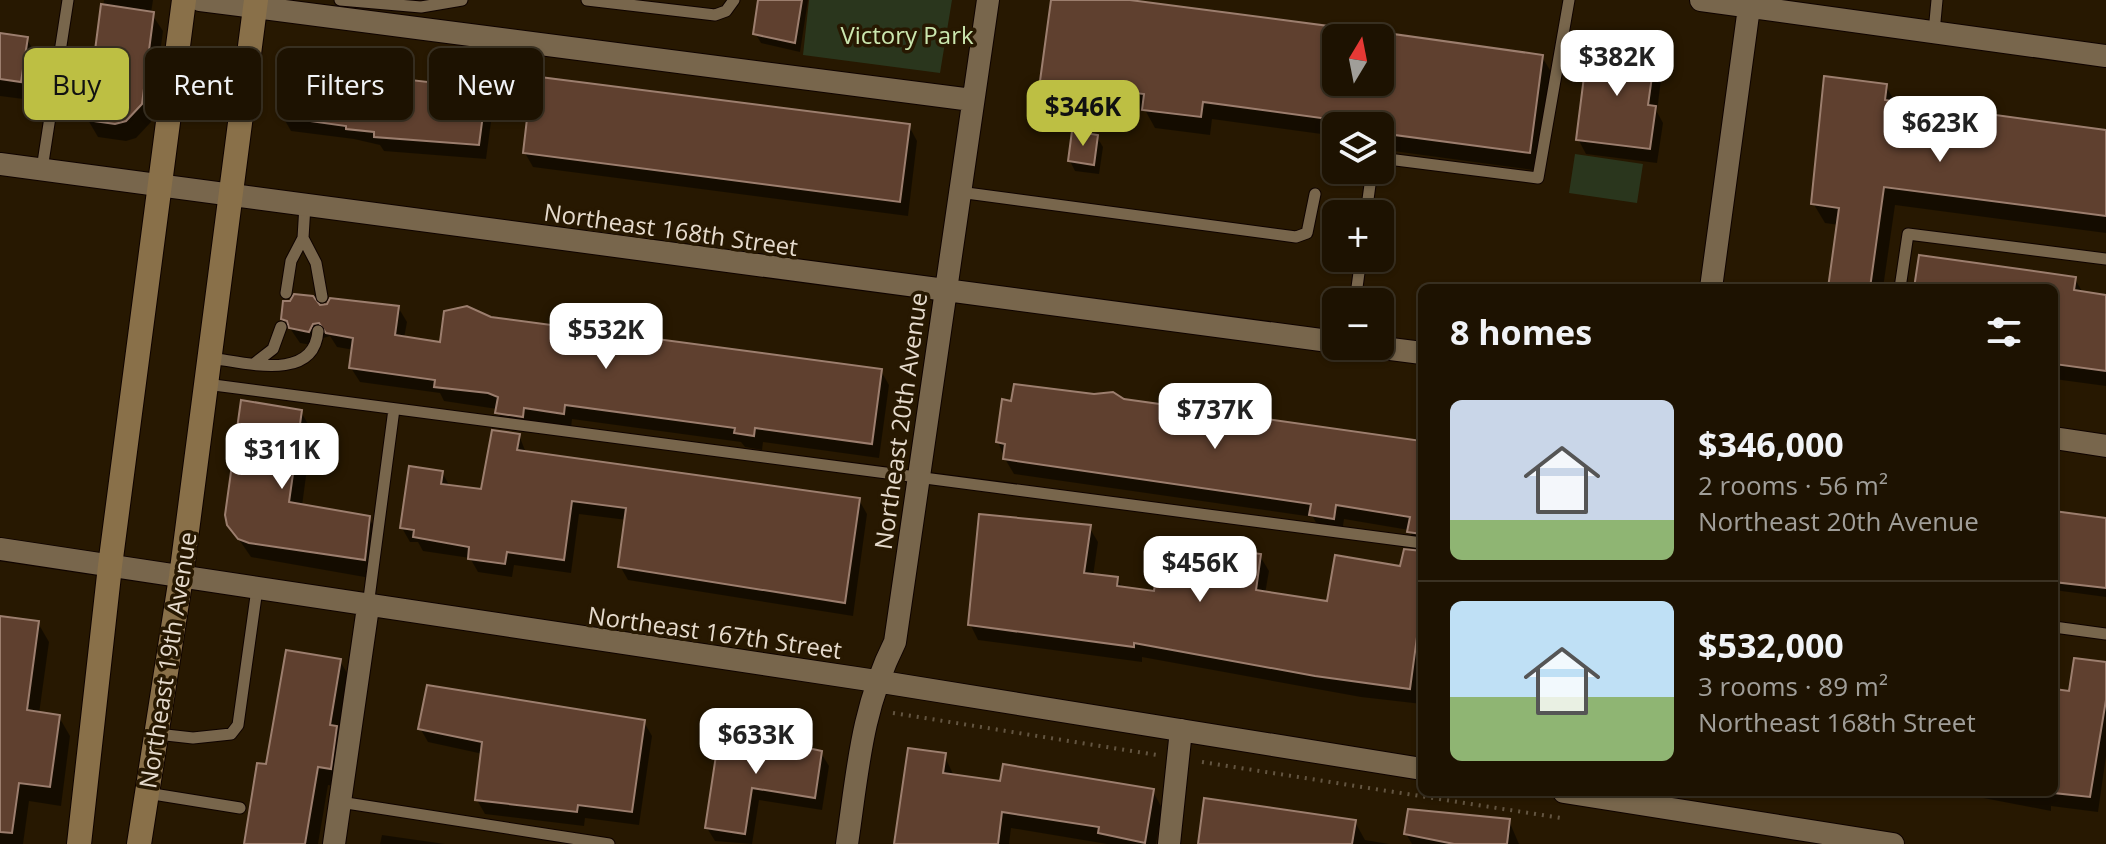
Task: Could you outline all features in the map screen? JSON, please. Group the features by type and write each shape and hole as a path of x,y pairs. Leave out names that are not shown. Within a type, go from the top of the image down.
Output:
{"street":[{"path":"79,844 110,566 184,0"},
{"path":"200,0 262,3 972,100"},
{"name":"Northeast 20th Avenue","path":"847,844 865,718 876,681 895,642 988,0"},
{"path":"1701,0 1750,3 2106,56"},
{"name":"Northeast 19th Avenue","path":"139,844 181,577 231,195 262,3"},
{"path":"1712,284 1750,3"},
{"name":"Northeast 168th Street","path":"0,164 1322,340"},
{"path":"1394,349 1418,352"},
{"path":"2058,439 2106,446"},
{"name":"Northeast 167th Street","path":"0,549 368,607 876,681 1418,768"},
{"path":"334,844 368,607"},
{"path":"1169,844 1181,730"},
{"path":"1612,796 1636,798 1801,837 1893,844"}],"lane":[{"path":"42,169 68,0"},
{"path":"340,0 421,7 462,0"},
{"path":"587,0 715,15 726,11 734,0"},
{"path":"1394,160 1538,178 1569,0"},
{"path":"1934,32 1937,0"},
{"path":"959,192 1296,237 1307,233 1315,194"},
{"path":"286,293 291,261 303,238 305,205"},
{"path":"1901,284 1908,234 2106,259"},
{"path":"303,238 316,263 322,297"},
{"path":"255,363 273,349 281,327"},
{"path":"210,358 290,366 305,359 317,343 318,331"},
{"path":"206,384 1418,542"},
{"path":"368,607 394,409"},
{"path":"157,734 193,738 231,734 238,725 257,589"},
{"path":"2058,628 2106,634"},
{"path":"147,793 240,808"},
{"path":"340,802 609,844"}],"path":[{"path":"882,715 890,712 1418,795"},
{"path":"1422,796 1570,819"}],"green space":[{"name":"Victory Park","path":"809,0 952,0 940,73 803,55"},
{"path":"1575,154 1643,164 1637,203 1569,193"}],"building":[{"path":"758,0 802,0 795,43 753,34"},
{"path":"1051,0 1130,0 1322,25 1322,96 1394,96 1394,34 1543,55 1530,153 1394,135 1394,112 1322,112 1322,118 1203,102 1201,117 1142,110 1144,94 1040,81"},
{"path":"101,4 154,12 149,48 145,48 142,104 129,118 129,48 95,48"},
{"path":"0,33 28,37 21,82 0,79"},
{"path":"1588,45 1655,55 1648,105 1656,106 1650,149 1576,140"},
{"path":"1824,76 1887,84 1885,100 2106,130 2106,216 1884,187 1871,284 1829,284 1839,208 1811,204"},
{"path":"543,77 910,124 900,202 523,153 527,120 543,120"},
{"path":"413,80 429,82 429,120 482,120 479,145 374,137 374,132 303,120 413,120"},
{"path":"86,120 127,120 115,124"},
{"path":"1072,131 1098,135 1094,165 1068,161"},
{"path":"1919,255 2076,277 2074,290 2106,295 2106,371 2058,365 2058,284 1915,284"},
{"path":"294,294 313,296 320,305 327,304 330,298 399,306 395,335 440,342 444,311 467,306 491,317 882,369 872,444 755,428 754,436 734,433 735,428 565,405 564,414 524,408 523,417 495,413 498,397 488,393 434,387 435,380 349,368 353,338 326,333 319,323 313,324 309,332 289,328 287,321 281,319 283,301 290,301"},
{"path":"1014,384 1094,394 1113,392 1124,399 1418,440 1418,533 1407,532 1410,517 1336,505 1334,519 1309,515 1311,504 1003,459 1005,444 996,442 1002,399 1011,401"},
{"path":"241,400 302,410 289,502 370,516 365,560 249,543 238,539 227,525 225,515"},
{"path":"492,430 520,434 517,450 860,498 845,603 618,567 626,508 572,501 564,560 507,552 505,564 468,559 469,547 413,537 414,530 400,528 409,466 443,471 441,484 481,489"},
{"path":"2058,512 2106,518 2106,588 2058,582"},
{"path":"979,514 1091,525 1084,573 1118,577 1117,586 1154,591 1162,540 1261,554 1256,590 1327,601 1335,555 1400,566 1404,549 1418,551 1418,630 1410,689 1315,676 1134,643 1134,647 968,625"},
{"path":"0,616 39,621 27,710 60,715 50,787 19,783 12,833 0,832"},
{"path":"286,650 341,659 330,725 337,726 331,769 318,767 305,844 244,844 257,763 266,764"},
{"path":"2074,658 2106,662 2106,700 2090,797 2058,793 2058,690 2069,691"},
{"path":"427,685 645,720 632,812 578,805 577,812 475,800 482,742 418,729"},
{"path":"720,729 822,751 815,798 752,788 745,834 705,828"},
{"path":"908,748 946,753 943,773 1000,781 1003,764 1154,789 1145,843 1098,833 1099,827 1002,812 998,844 894,844"},
{"path":"1204,798 1356,820 1352,844 1198,844"},
{"path":"1408,809 1510,819 1507,844 1454,844 1404,834"}]}
